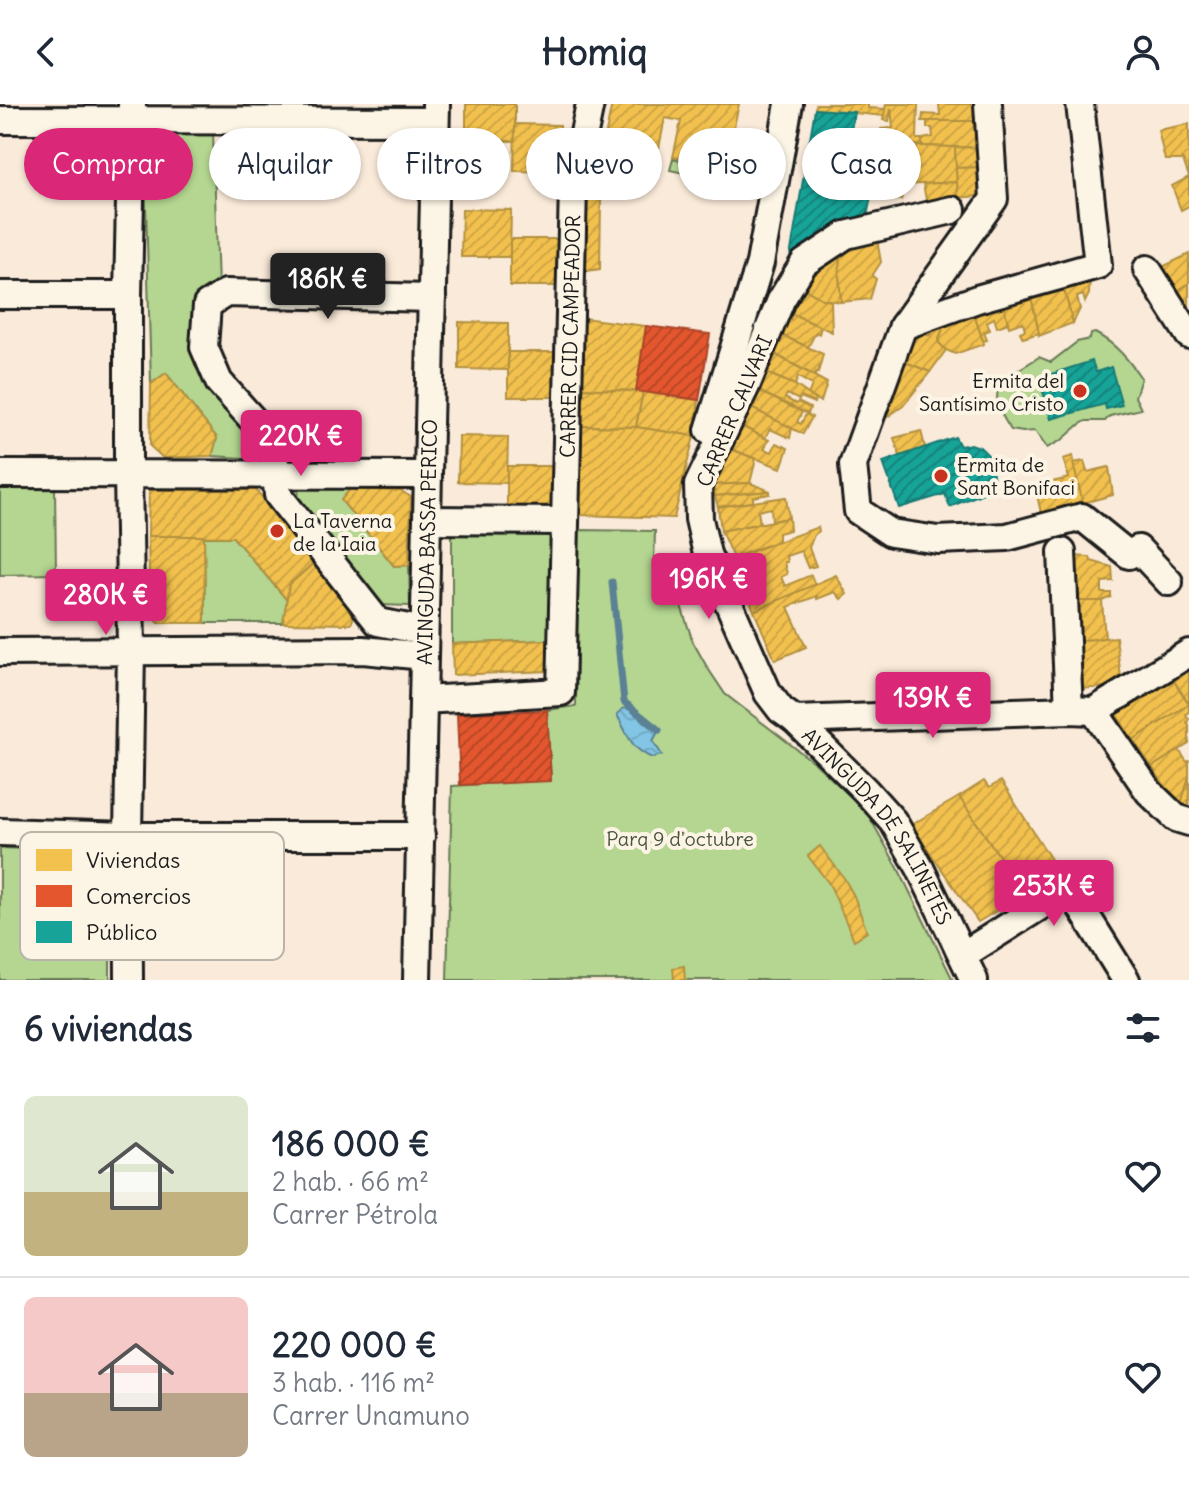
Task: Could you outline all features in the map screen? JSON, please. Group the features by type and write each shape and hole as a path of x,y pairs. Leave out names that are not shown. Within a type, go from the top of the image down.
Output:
{"street":[{"name":"CARRER CID CAMPEADOR","path":"423,700 561,692 573,187 590,104"},
{"path":"698,485 708,434 760,263 789,104"},
{"path":"988,104 994,199 903,326 879,425 853,465 858,511 891,533 938,540 1007,537 1082,517 1129,555 1138,549 1169,582"},
{"path":"903,326 977,299 1098,265 1080,104"},
{"path":"0,120 132,112 436,112"},
{"path":"128,832 131,650 128,295 132,112"},
{"name":"AVINGUDA BASSA PERICO","path":"417,980 436,112"},
{"name":"CARRER CALVARI","path":"795,720 781,710 768,693 707,554 699,519 698,485 746,386 781,300 804,263 891,209"},
{"name":"CARRER CALVARI","path":"846,235 952,210"},
{"path":"1147,269 1189,335"},
{"path":"424,643 378,622 278,495 273,442 219,382 204,347 207,305 226,293 432,298"},
{"path":"0,295 128,295"},
{"path":"0,474 428,475"},
{"path":"427,520 565,521"},
{"path":"1062,552 1082,710 1149,792 1176,818 1189,822"},
{"path":"363,650 378,622"},
{"path":"0,652 363,650 424,643"},
{"path":"795,720 1082,710 1189,653"},
{"name":"AVINGUDA DE SALINETES","path":"795,720 893,821 920,868 974,980"},
{"path":"0,832 20,833"},
{"path":"284,836 421,836"},
{"path":"963,955 1069,888 1126,980"},
{"path":"129,960 129,980"}],"green space":[{"path":"209,131 209,200 215,200 218,288 197,313 196,368 260,442 262,459 212,456 217,438 166,373 151,384 146,200 193,200 193,132"},
{"path":"673,159 678,160 678,172 670,170"},
{"path":"1095,333 1121,352 1141,378 1135,397 1141,409 1110,416 1105,421 1086,421 1047,448 1035,431 1011,430 1002,415 997,394 1006,379 1039,357 1051,362"},
{"path":"299,487 350,489 342,501 394,566 409,565 410,606 379,605 298,497"},
{"path":"0,489 55,489 56,574 0,575"},
{"path":"452,529 550,529 550,640 452,644"},
{"name":"Parq 9 d'octubre","path":"578,530 655,531 654,565 668,566 693,642 707,667 725,694 816,764 866,811 953,980 447,980 452,786 551,780 547,710 576,706"},
{"path":"204,537 233,537 287,600 283,623 205,623"},
{"path":"0,848 20,849 20,960 110,960 110,980 0,980"}],"water":[{"path":"626,708 659,730 653,741 662,755 652,758 634,745 617,715"}],"building: Viviendas":[{"path":"466,104 515,104 515,141 510,141 510,128 466,128"},
{"path":"612,104 739,104 734,128 679,128 681,121 665,118 662,133 662,128 607,128"},
{"path":"816,104 868,104 868,108 886,109 884,116 815,109"},
{"path":"886,104 918,104 917,128 893,128 891,108 889,121 883,120"},
{"path":"939,104 982,104 983,121 922,121 923,114 940,115"},
{"path":"927,121 983,121 985,148 922,146 922,139 933,137 932,128 927,128"},
{"path":"515,124 560,125 560,128 526,128 526,171 514,171"},
{"path":"1189,124 1189,177 1183,160 1165,160 1158,130"},
{"path":"678,134 678,158 673,157"},
{"path":"921,146 955,147 957,182 921,184"},
{"path":"955,147 985,148 986,167 956,168"},
{"path":"986,167 988,195 958,198 956,168"},
{"path":"1189,177 1189,206 1181,210 1172,186"},
{"path":"957,182 958,198 927,205 923,184"},
{"path":"587,200 601,200 600,269 585,271"},
{"path":"462,209 511,210 510,257 461,257"},
{"path":"510,239 559,239 558,286 510,286"},
{"path":"877,240 881,262 872,276 876,279 870,299 841,302 840,250"},
{"path":"840,250 841,302 822,299 803,288 826,258"},
{"path":"1189,254 1189,283 1171,296 1154,271"},
{"path":"1090,277 1085,302 1083,295 1077,297 1080,309 1073,323 1062,283"},
{"path":"1062,283 1073,323 1039,336 1030,292"},
{"path":"1189,283 1189,321 1171,296"},
{"path":"803,288 831,301 832,332 786,311"},
{"path":"1030,292 1039,333 1023,338 1020,332 1025,330 1023,322 1009,327 1002,299"},
{"path":"1002,299 1008,323 997,327 994,318 987,322 990,330 984,332 987,340 983,341 972,309"},
{"path":"972,309 984,344 955,354 946,350 938,342 946,319"},
{"path":"786,311 821,327 808,347 777,333"},
{"path":"583,318 646,326 636,391 582,388"},
{"path":"946,319 938,342 946,350 930,372 903,361 914,330 927,325 926,335 930,335 936,322"},
{"path":"459,322 508,323 508,370 459,369"},
{"path":"777,333 823,354 815,376 769,351"},
{"path":"769,351 827,383 821,402 808,395 812,385 798,377 795,385 761,371"},
{"path":"508,352 555,352 555,397 508,397"},
{"path":"903,361 930,372 903,406 887,417 882,415"},
{"path":"761,371 795,385 815,399 814,403 787,394 785,398 810,408 808,414 754,389"},
{"path":"166,373 217,438 212,456 163,458 150,446 151,384"},
{"path":"582,388 643,392 636,427 581,426"},
{"path":"754,389 802,412 797,422 801,424 806,414 812,417 803,434 747,406"},
{"path":"643,392 699,400 694,436 636,427"},
{"path":"747,406 792,428 790,438 770,429 765,438 739,425"},
{"path":"739,425 769,440 764,449 772,452 776,443 788,448 781,468 728,448"},
{"path":"581,426 636,427 694,436 674,518 579,515"},
{"path":"921,431 925,447 900,456 894,438"},
{"path":"459,436 508,437 507,483 458,482"},
{"path":"728,448 756,459 750,483 713,485"},
{"path":"1073,456 1083,503 1041,513 1035,486 1069,478 1063,459"},
{"path":"1084,461 1087,472 1109,467 1113,495 1083,503 1073,463"},
{"path":"507,466 554,466 553,510 507,509"},
{"path":"750,483 770,491 715,496 713,485"},
{"path":"350,489 401,491 411,497 409,565 394,566 341,500"},
{"path":"149,490 256,490 316,561 289,585 287,600 233,537 148,536"},
{"path":"770,491 770,494 753,497 753,502 718,507 715,496"},
{"path":"786,497 789,518 772,521 771,508 758,511 760,523 721,531 718,507"},
{"path":"789,518 790,530 778,533 778,541 733,558 721,531"},
{"path":"818,527 819,531 809,548 816,566 808,568 801,551 786,556 787,574 781,577 785,586 811,575 815,585 754,611 733,558"},
{"path":"148,536 204,536 205,623 158,623 150,614"},
{"path":"1069,556 1090,557 1091,561 1112,567 1113,581 1102,582 1102,593 1111,593 1111,597 1102,601 1072,601"},
{"path":"316,561 356,611 351,624 283,623 289,585"},
{"path":"836,575 847,594 841,599 835,592 788,607 806,647 775,660 754,611"},
{"path":"1072,601 1102,601 1105,638 1075,641"},
{"path":"1116,637 1122,686 1078,689 1075,641"},
{"path":"550,640 551,671 453,675 452,644"},
{"path":"1189,663 1189,704 1170,675"},
{"path":"1170,675 1189,704 1133,740 1114,711"},
{"path":"1189,704 1186,714 1189,719 1189,744 1152,767 1133,740"},
{"path":"1179,750 1189,761 1189,777 1181,804 1177,804 1152,767"},
{"path":"1189,777 1189,806 1181,804"},
{"path":"984,781 989,788 1001,781 1054,864 1040,871 1046,881 1025,894 959,797"},
{"path":"959,797 1025,894 978,922 911,825"},
{"path":"820,846 854,896 867,932 854,940 830,885 808,856"},
{"path":"684,966 685,980 674,980 673,968"}],"building: Comercios":[{"path":"646,326 710,334 699,400 636,391"},
{"path":"547,710 551,781 460,785 457,714"}],"building: Público":[{"path":"815,109 854,112 851,128 812,128"},
{"path":"802,186 802,200 870,200 867,217 790,257"},
{"name":"Ermita del Santísimo Cristo","path":"1092,361 1096,372 1111,367 1122,405 1106,409 1105,404 1051,419 1039,378"},
{"name":"Ermita de Sant Bonifaci","path":"955,437 960,446 971,444 988,455 994,484 988,491 950,507 945,494 899,508 883,462"}],"waterway":[{"path":"612,582 624,702 659,730"}],"place":[{"name":"Ermita del Santísimo Cristo","path":"1080,391"},
{"name":"Ermita de Sant Bonifaci","path":"941,476"},
{"name":"La Taverna de la Iaia","path":"277,531"}]}
